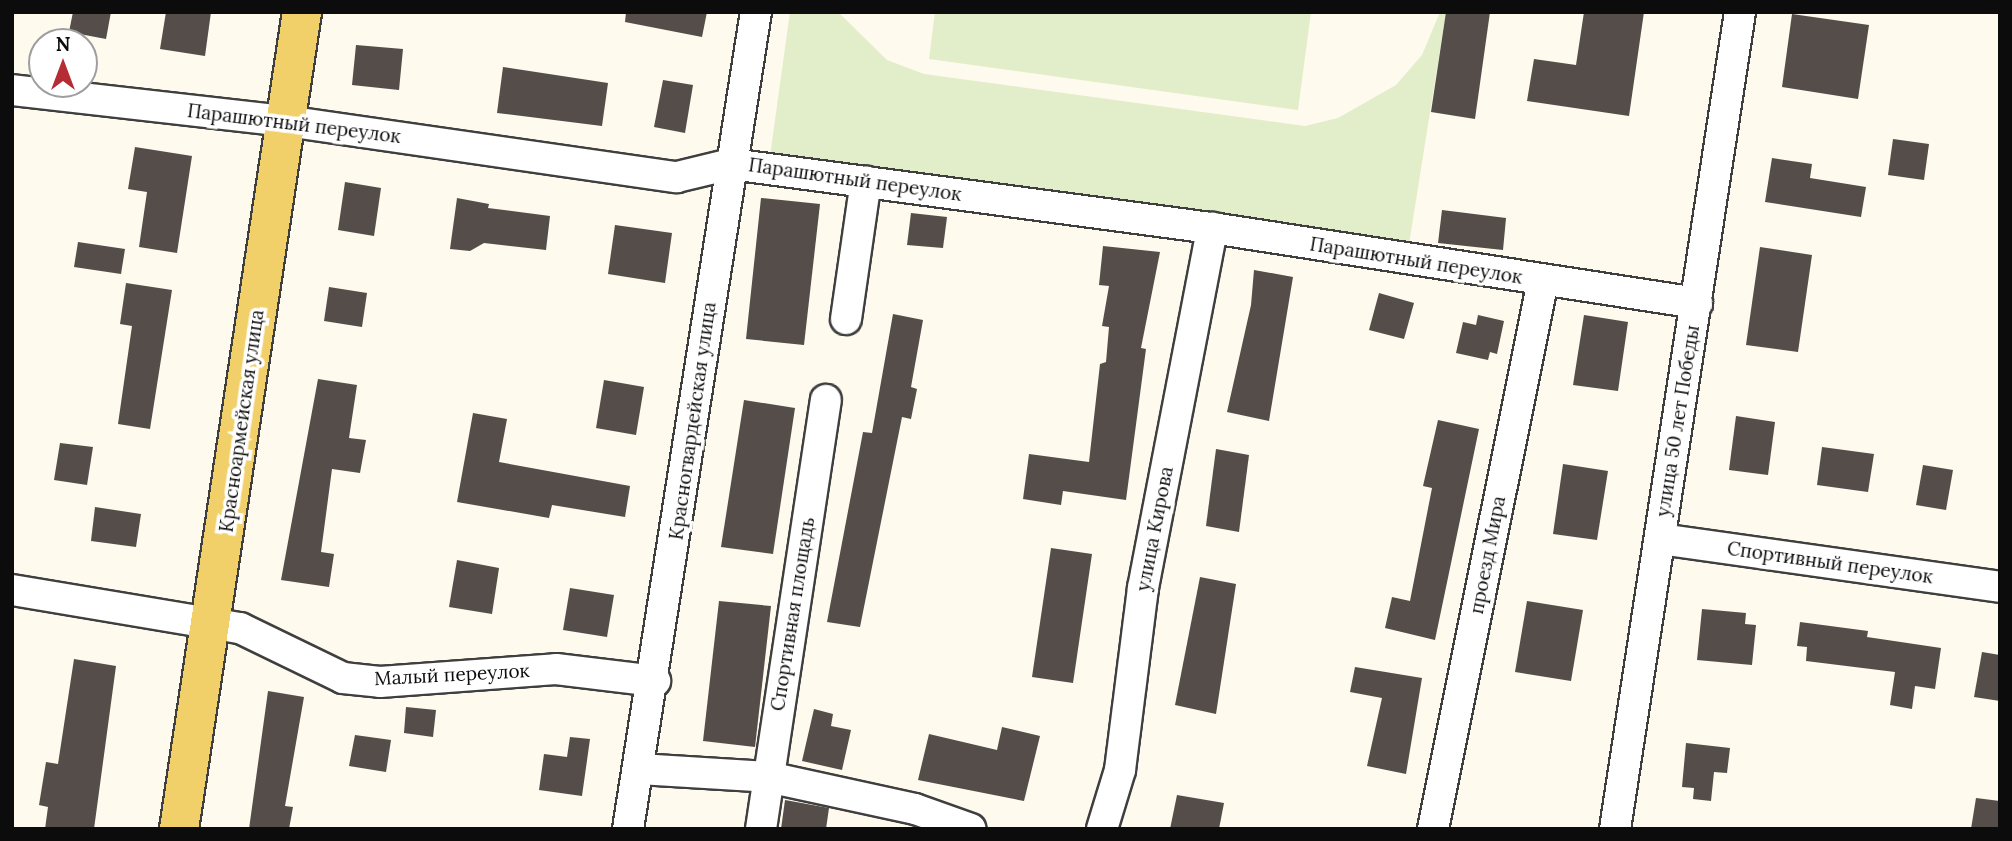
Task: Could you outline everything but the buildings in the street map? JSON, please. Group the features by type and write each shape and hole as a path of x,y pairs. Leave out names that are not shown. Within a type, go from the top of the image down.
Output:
{"main road":[{"name":"Красноармейская улица","path":"178,829 212,622 302,12"}],"street":[{"name":"Красногвардейская улица","path":"628,829 655,681 730,164 756,12"},
{"name":"улица 50 лет Победы","path":"1615,829 1740,12"},
{"name":"Парашютный переулок","path":"12,90 286,121 677,177 730,164 866,181 1212,229 1697,303"},
{"path":"846,319 866,181"},
{"name":"улица Кирова","path":"1102,829 1120,770 1143,588 1212,229"},
{"name":"проезд Мира","path":"1433,829 1543,281"},
{"name":"Спортивная площадь","path":"761,829 826,400"},
{"name":"Спортивный переулок","path":"1660,539 2000,587"},
{"name":"Малый переулок","path":"12,590 240,628 343,678 380,682 556,669 655,681"},
{"path":"639,769 768,777 915,809 971,829"}],"green space":[{"path":"790,12 838,12 887,60 924,74 1305,126 1338,118 1396,85 1422,55 1440,12 1446,12 1409,244 770,156"},
{"path":"935,12 1311,12 1298,110 929,59"}]}
